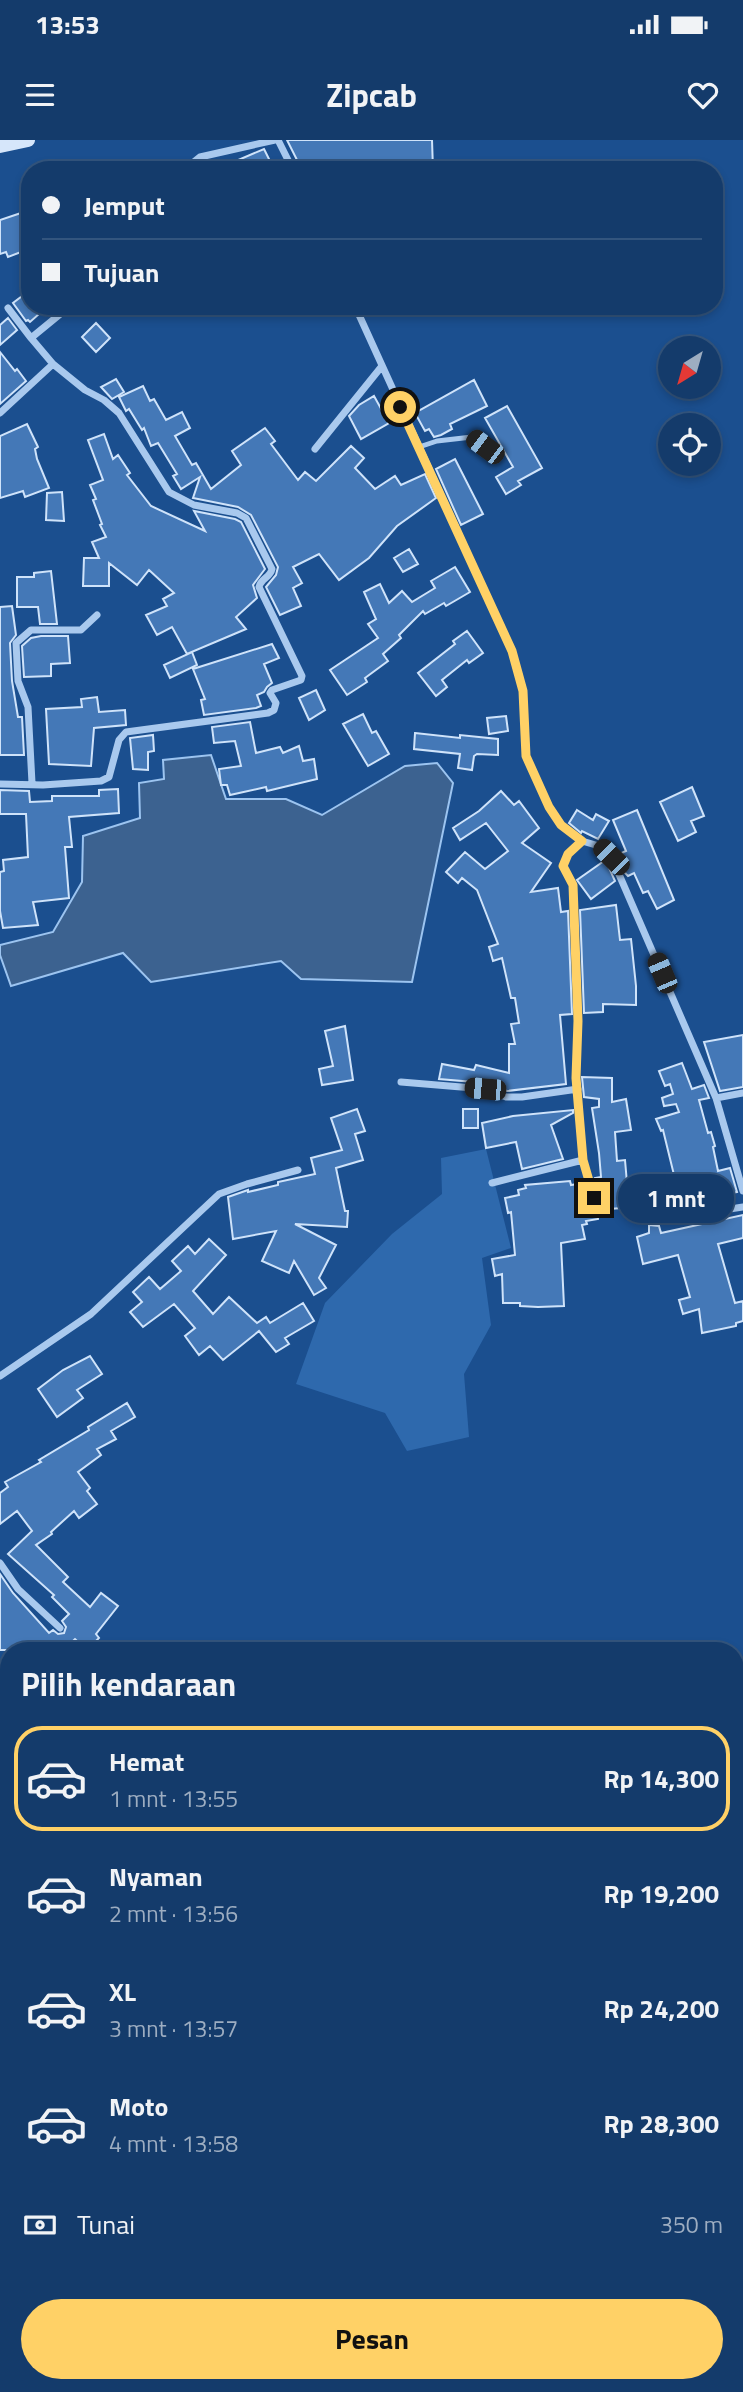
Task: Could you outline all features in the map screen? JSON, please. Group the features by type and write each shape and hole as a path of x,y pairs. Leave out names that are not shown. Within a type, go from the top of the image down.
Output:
{"street":[{"path":"0,146 28,140"},
{"path":"195,161 200,157 277,140 288,161"},
{"path":"0,784 43,785 101,781 109,777 119,740 126,732 268,713 274,710 276,703 270,693 272,690 301,680 302,676 260,587 272,569 246,519 237,513 194,505 169,492 119,413 53,364 8,308"},
{"path":"31,338 59,315"},
{"path":"359,315 512,651 523,691 526,756 549,807 561,825 582,841 599,846 611,857 716,1098 743,1191"},
{"path":"0,413 53,364"},
{"path":"315,449 382,366"},
{"path":"32,783 29,707 18,681 16,643 31,630 81,630 97,615"},
{"path":"582,841 568,854 563,866 573,885 578,1089 583,1160 594,1198"},
{"path":"401,1082 485,1089 506,1097 578,1089"},
{"path":"716,1098 743,1093"},
{"path":"492,1183 583,1160"},
{"path":"0,1376 91,1314 219,1194 298,1170"},
{"path":"653,1222 743,1207"},
{"path":"0,1563 18,1589 60,1628"}],"lane":[{"path":"419,447 438,441 472,437 485,447 494,460"}],"shaded area":[{"path":"211,755 226,799 286,799 322,815 405,766 437,763 453,783 412,982 301,979 281,961 151,982 123,953 11,986 0,955 0,945 53,932 82,882 83,836 140,818 139,783 164,779 163,760"},
{"path":"486,1149 511,1248 482,1258 491,1325 464,1374 469,1437 407,1451 385,1413 296,1384 325,1303 392,1234 442,1194 441,1158"}],"building":[{"path":"287,140 432,140 433,161 298,161"},
{"path":"264,149 270,161 236,161"},
{"path":"21,213 21,252 8,257 6,252 0,254 0,220"},
{"path":"21,297 21,314 13,303"},
{"path":"22,315 38,315 30,322"},
{"path":"8,318 17,330 0,345 0,325"},
{"path":"96,323 110,338 96,352 82,337"},
{"path":"0,352 26,381 0,404"},
{"path":"116,379 124,392 112,399 101,387"},
{"path":"474,380 487,406 450,424 452,429 441,435 434,437 429,429 425,431 415,413"},
{"path":"143,386 150,401 154,399 166,420 182,412 190,428 175,436 192,465 196,463 211,489 241,465 232,451 265,428 275,441 271,444 298,480 305,472 316,481 351,446 364,458 355,468 375,489 395,476 401,485 425,474 436,498 397,526 369,558 339,580 319,554 293,567 302,583 293,588 301,606 280,615 266,587 276,575 278,567 251,515 238,507 193,498 200,477 181,489 173,476 177,474 158,443 151,446 144,428 142,430 129,409 126,411 119,397"},
{"path":"374,396 389,423 361,439 349,416 359,405"},
{"path":"507,406 542,468 518,481 521,485 506,494 496,477 513,467 485,418"},
{"path":"27,424 38,447 35,449 37,459 49,488 25,497 23,491 0,498 0,436"},
{"path":"104,434 113,459 118,455 130,473 127,475 151,506 205,531 194,511 241,522 265,569 253,585 257,598 236,617 246,629 187,654 172,627 157,635 146,615 167,606 163,599 174,593 149,570 137,585 109,563 109,586 83,586 84,558 99,558 92,542 106,537 100,525 102,524 93,500 96,499 90,485 103,480 88,440"},
{"path":"455,459 483,514 461,525 436,469"},
{"path":"62,492 64,521 46,520 47,493"},
{"path":"409,549 418,564 403,572 394,558"},
{"path":"455,567 470,592 446,606 444,603 425,614 423,611 399,635 401,638 383,654 388,661 365,678 367,682 347,695 330,670 378,638 368,624 376,619 364,592 380,584 389,603 402,591 412,602 435,588 431,581"},
{"path":"51,571 57,624 40,624 38,607 17,607 17,577 34,577 34,573"},
{"path":"12,606 16,635 10,643 12,681 18,717 22,717 24,755 0,755 0,607"},
{"path":"467,631 483,653 469,663 467,660 442,680 447,687 436,696 418,673"},
{"path":"68,636 70,663 51,664 51,676 24,677 22,646 31,638"},
{"path":"272,644 279,658 264,664 272,683 257,695 261,706 204,715 201,700 205,699 193,669"},
{"path":"192,652 197,665 170,678 164,665"},
{"path":"316,690 325,710 309,720 299,698"},
{"path":"97,697 99,712 125,710 126,725 94,728 91,766 49,764 46,709 82,707 81,699"},
{"path":"363,714 372,733 376,731 389,754 368,766 343,724"},
{"path":"506,716 508,731 489,734 487,718"},
{"path":"250,722 256,753 280,747 283,753 299,746 303,761 314,759 317,779 267,791 266,787 230,795 227,785 221,785 219,769 241,766 235,741 214,743 212,727"},
{"path":"415,733 498,739 498,755 477,754 474,756 472,770 458,768 460,754 414,749"},
{"path":"153,735 154,751 148,752 148,770 133,769 130,738"},
{"path":"692,787 704,816 691,821 696,832 678,841 660,802"},
{"path":"118,789 119,813 69,817 72,847 65,847 69,898 33,902 38,925 3,928 0,872 4,871 3,860 28,857 26,814 0,814 0,790 29,791 30,802 52,801 52,796 99,796 99,790"},
{"path":"501,791 514,805 519,801 539,828 522,843 551,863 531,892 558,888 561,912 568,911 572,1014 560,1015 566,1084 507,1091 486,1083 439,1079 442,1064 474,1070 476,1065 509,1073 509,1044 515,1044 511,1024 519,1023 515,998 511,998 502,958 493,961 489,947 498,944 477,890 462,878 458,883 446,872 465,852 485,869 508,851 486,823 460,840 453,828 479,811"},
{"path":"577,810 593,820 596,814 609,821 598,839 582,831 581,833 569,823"},
{"path":"637,810 674,900 657,909 648,891 643,893 634,873 628,876 625,873 617,855 626,851 613,820"},
{"path":"604,861 615,881 591,899 577,880"},
{"path":"616,905 620,940 631,939 636,1005 603,1004 603,1012 584,1013 580,910"},
{"path":"345,1026 353,1080 322,1085 319,1069 333,1066 325,1031"},
{"path":"743,1035 743,1087 720,1091 704,1042"},
{"path":"682,1063 692,1089 704,1085 709,1098 699,1100 708,1133 711,1132 715,1146 713,1147 718,1171 730,1168 737,1192 656,1210 657,1214 648,1218 647,1206 597,1210 598,1219 586,1221 587,1224 582,1225 585,1239 561,1243 564,1306 538,1307 503,1303 502,1274 495,1276 492,1259 515,1255 511,1212 508,1213 505,1198 519,1195 518,1190 526,1188 525,1185 570,1181 571,1185 583,1183 590,1203 596,1204 600,1200 595,1178 601,1177 599,1153 592,1108 599,1107 599,1099 584,1097 582,1077 612,1078 612,1102 626,1099 631,1130 615,1132 617,1161 625,1160 627,1183 675,1179 663,1130 661,1131 656,1119 679,1112 676,1104 664,1106 662,1098 673,1094 670,1084 665,1086 659,1071"},
{"path":"357,1109 365,1131 355,1134 363,1160 336,1168 345,1211 348,1211 347,1227 295,1224 336,1245 319,1278 326,1288 314,1295 294,1261 289,1273 262,1261 276,1231 233,1239 228,1197 315,1174 311,1158 342,1150 331,1118"},
{"path":"463,1109 478,1109 478,1128 463,1128"},
{"path":"573,1110 573,1113 551,1125 563,1159 522,1169 516,1142 486,1148 482,1123 513,1116"},
{"path":"743,1215 743,1238 718,1244 735,1303 743,1301 743,1321 736,1323 736,1326 702,1333 699,1309 683,1314 679,1300 690,1297 678,1255 643,1264 637,1237 649,1233 649,1225 659,1226 661,1233"},
{"path":"209,1239 226,1255 193,1291 213,1314 229,1297 257,1323 266,1317 270,1323 303,1303 314,1321 285,1338 289,1344 276,1352 259,1331 223,1360 210,1346 199,1355 185,1336 195,1328 174,1304 143,1327 130,1312 142,1302 133,1292 149,1277 160,1289 181,1271 172,1261 188,1246 195,1254"},
{"path":"90,1356 102,1374 77,1390 83,1398 57,1417 38,1389 63,1370"},
{"path":"127,1403 135,1417 111,1431 116,1439 97,1449 101,1455 78,1472 90,1488 87,1491 97,1504 79,1518 74,1511 51,1532 52,1534 36,1545 68,1577 63,1582 90,1607 101,1593 118,1606 96,1634 99,1638 95,1642 78,1642 75,1639 72,1642 0,1642 0,1574 13,1593 49,1633 53,1630 58,1634 64,1633 66,1627 62,1621 69,1614 52,1597 54,1595 8,1554 32,1531 17,1511 0,1524 0,1493 8,1487 5,1482 41,1462 39,1460 89,1430 88,1427"}],"route":[{"path":"400,407 512,651 523,691 526,756 549,807 561,825 582,841 568,854 563,866 573,885 578,1021 576,1078 583,1160 594,1198"}]}
